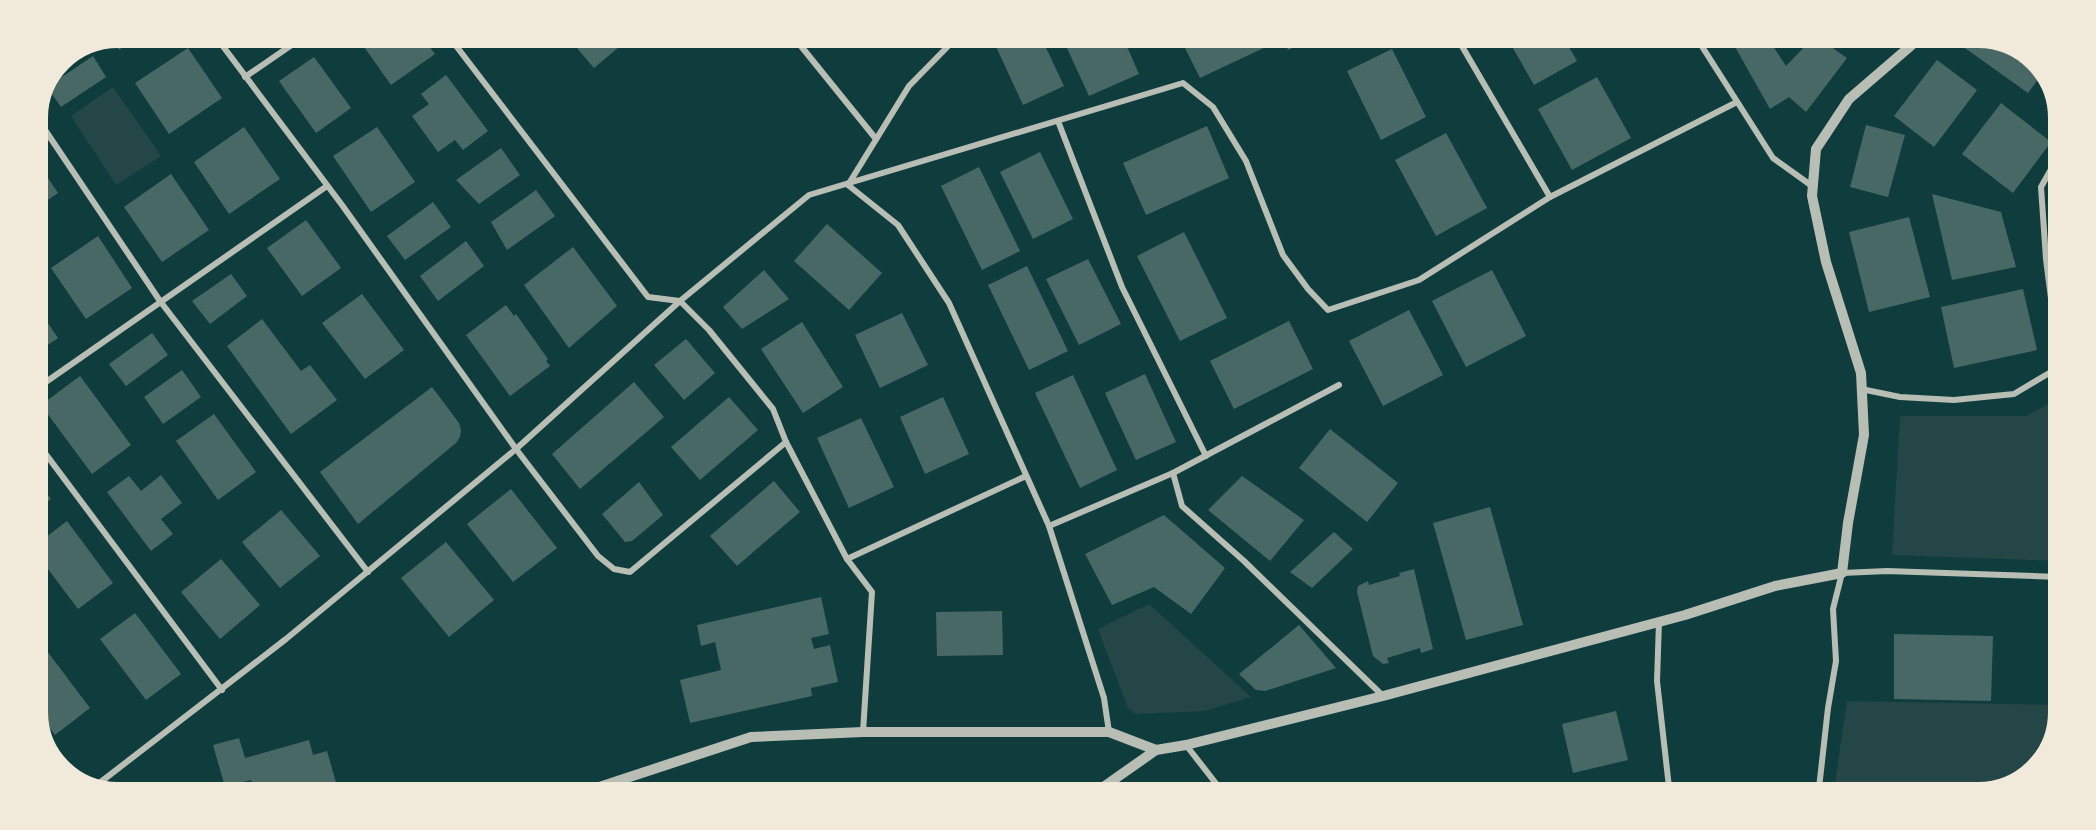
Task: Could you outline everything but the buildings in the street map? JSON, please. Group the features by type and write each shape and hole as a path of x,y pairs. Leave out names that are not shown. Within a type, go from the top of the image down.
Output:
{"street":[{"path":"220,43 327,186 516,449 598,556 614,569 630,572 786,442"},
{"path":"245,77 294,43"},
{"path":"454,43 648,297 680,301 709,330 773,410 786,442 847,559 872,592 863,732"},
{"path":"798,43 876,139"},
{"path":"848,185 909,86 951,43"},
{"path":"1460,43 1550,197"},
{"path":"1700,43 1773,158 1812,186"},
{"path":"1819,786 1836,661 1833,609 1842,573 1864,435 1861,373 1826,262 1812,196 1816,149 1849,99 1914,43"},
{"path":"98,784 222,690 368,572 516,449 680,301 809,195 1184,83 1214,107 1246,161 1283,255 1308,289 1328,310 1419,280 1550,197 1737,102"},
{"path":"1058,121 1122,287 1206,456"},
{"path":"43,127 160,301 368,572"},
{"path":"2052,167 2041,188 2052,306"},
{"path":"848,185 898,225 949,303 1049,526 1104,698 1110,732"},
{"path":"43,384 327,186"},
{"path":"1861,389 1900,397 1954,400 2013,394 2052,371"},
{"path":"1049,526 1173,473 1339,385"},
{"path":"44,451 222,690"},
{"path":"1173,473 1182,506 1244,561 1383,696"},
{"path":"847,559 1026,476"},
{"path":"1105,786 1156,750 1383,696 1659,622 1774,586 1842,573 1887,571 2052,578"},
{"path":"1659,622 1658,681 1669,786"},
{"path":"602,786 751,737 863,732 1110,732 1156,750"},
{"path":"1186,744 1218,786"}],"shaded area":[{"path":"113,87 161,156 116,185 71,116"},
{"path":"2052,402 2052,561 1892,555 1900,416 2026,416"},
{"path":"1149,604 1251,697 1205,711 1136,714 1128,708 1098,629"},
{"path":"1847,701 2052,705 2051,727 2043,749 2027,768 2007,781 1988,786 1835,786"}]}
